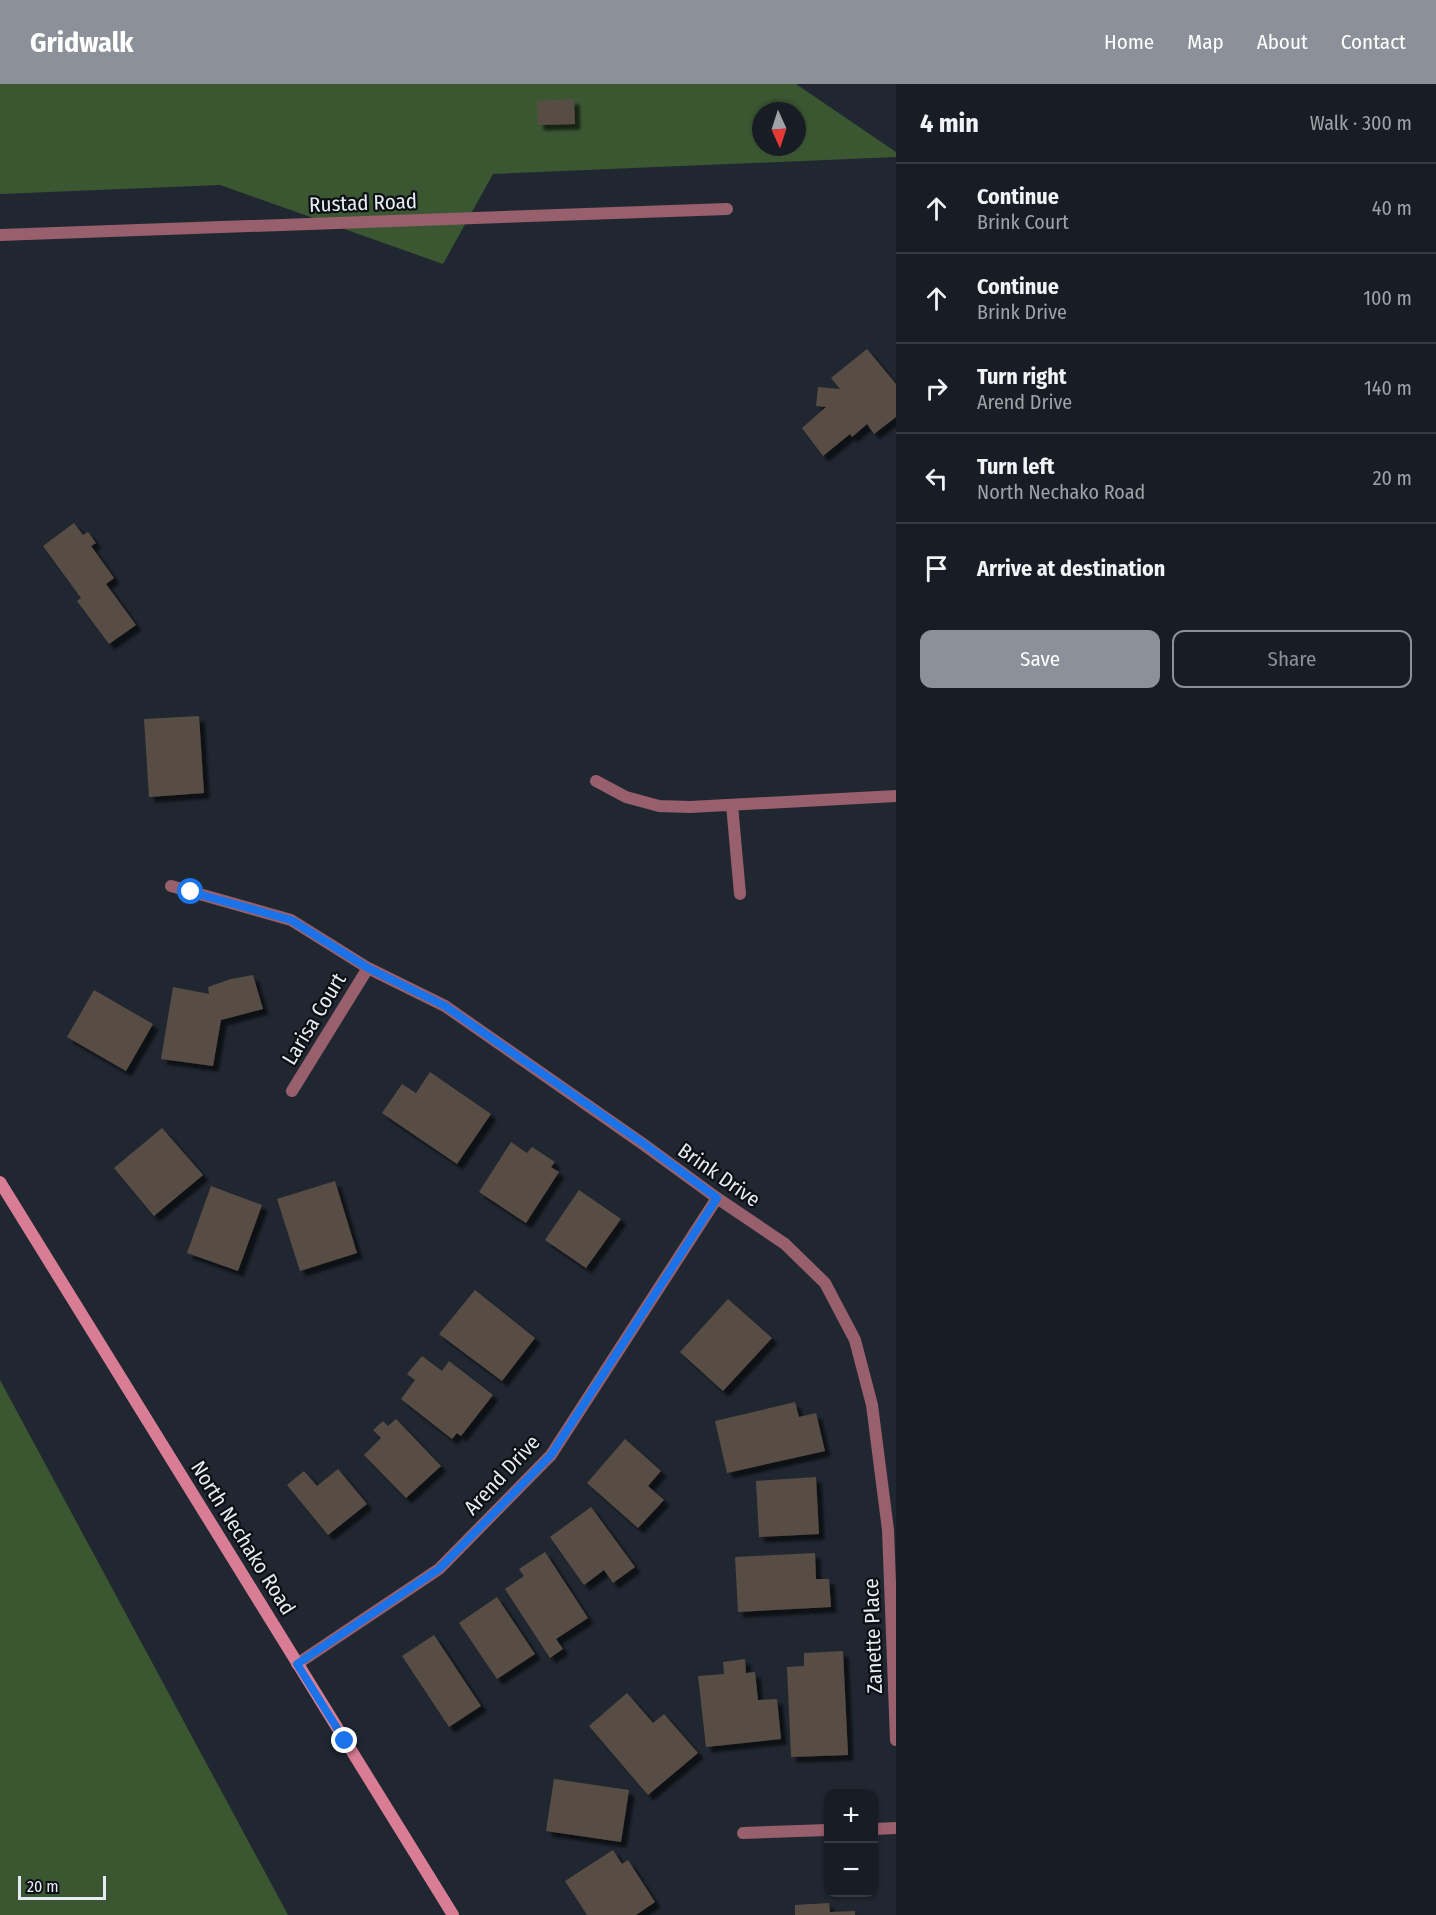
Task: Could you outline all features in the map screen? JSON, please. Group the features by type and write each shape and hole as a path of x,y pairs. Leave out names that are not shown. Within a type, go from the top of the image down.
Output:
{"main road":[{"name":"North Nechako Road","path":"0,1182 453,1915"}],"street":[{"name":"Rustad Road","path":"0,235 727,209"},
{"path":"596,781 626,797 659,806 690,807 896,796"},
{"path":"732,805 740,894"},
{"name":"Brink Drive","path":"171,886 291,920 368,968 445,1006 785,1244 825,1283 855,1340 872,1405 892,1530"},
{"name":"Larisa Court","path":"292,1091 368,968"},
{"name":"Arend Drive","path":"297,1664 439,1569 551,1455 717,1198"},
{"name":"Zanette Place","path":"892,1530 896,1740"},
{"path":"878,1828 896,1828"},
{"path":"743,1833 824,1830"}],"green space":[{"path":"0,84 796,84 896,152 896,157 493,174 443,264 220,185 0,194"},
{"path":"0,1380 288,1915 0,1915"}],"building":[{"path":"574,99 575,124 538,125 537,101"},
{"path":"867,349 896,384 896,417 874,434 867,424 852,437 850,434 823,456 802,428 826,407 816,406 818,387 840,389 831,378"},
{"path":"74,523 83,535 88,532 96,543 91,546 114,578 106,584 136,625 109,644 77,601 81,598 43,546"},
{"path":"199,716 204,793 149,797 144,719"},
{"path":"253,975 263,1009 221,1020 213,1066 161,1059 173,987 209,994 208,987 231,979"},
{"path":"94,990 153,1024 126,1071 67,1037"},
{"path":"430,1072 491,1114 457,1164 382,1113 402,1084 416,1093"},
{"path":"162,1128 203,1175 154,1216 114,1168"},
{"path":"511,1142 527,1153 532,1147 555,1162 551,1167 559,1172 526,1223 479,1192"},
{"path":"335,1181 357,1253 300,1271 277,1199"},
{"path":"211,1186 262,1205 238,1271 187,1253"},
{"path":"579,1190 621,1219 586,1268 545,1240"},
{"path":"475,1290 535,1338 502,1381 439,1334"},
{"path":"728,1299 772,1338 723,1391 680,1352"},
{"path":"422,1356 442,1371 449,1361 493,1395 461,1436 457,1433 452,1439 401,1399 415,1380 407,1374"},
{"path":"795,1402 799,1417 816,1413 825,1451 727,1473 715,1421"},
{"path":"396,1419 441,1466 406,1498 364,1455 381,1438 373,1430 383,1421 388,1426"},
{"path":"625,1439 661,1471 648,1486 664,1500 638,1528 587,1483"},
{"path":"338,1469 367,1504 328,1535 287,1485 304,1471 317,1486"},
{"path":"816,1477 819,1534 759,1537 756,1481"},
{"path":"591,1507 635,1567 613,1583 604,1570 584,1585 550,1537"},
{"path":"545,1552 588,1618 556,1639 563,1649 550,1658 505,1589 524,1576 519,1569"},
{"path":"815,1553 816,1579 829,1579 831,1607 738,1612 735,1557"},
{"path":"497,1597 535,1654 497,1679 459,1623"},
{"path":"434,1635 481,1706 449,1727 402,1656"},
{"path":"843,1651 848,1755 791,1757 787,1667 804,1666 804,1653"},
{"path":"745,1659 746,1673 755,1672 758,1700 777,1699 781,1739 706,1747 698,1676 724,1674 723,1662"},
{"path":"627,1693 653,1723 664,1714 698,1753 648,1795 589,1726"},
{"path":"554,1779 629,1790 621,1842 546,1831"},
{"path":"613,1850 622,1864 628,1860 655,1902 636,1915 587,1915 565,1881"},
{"path":"829,1903 830,1912 855,1911 855,1915 795,1915 795,1905"}],"route":[{"path":"191,892 291,920 368,968 445,1006 644,1144 717,1198 551,1455 439,1569 297,1664 345,1741"}]}
